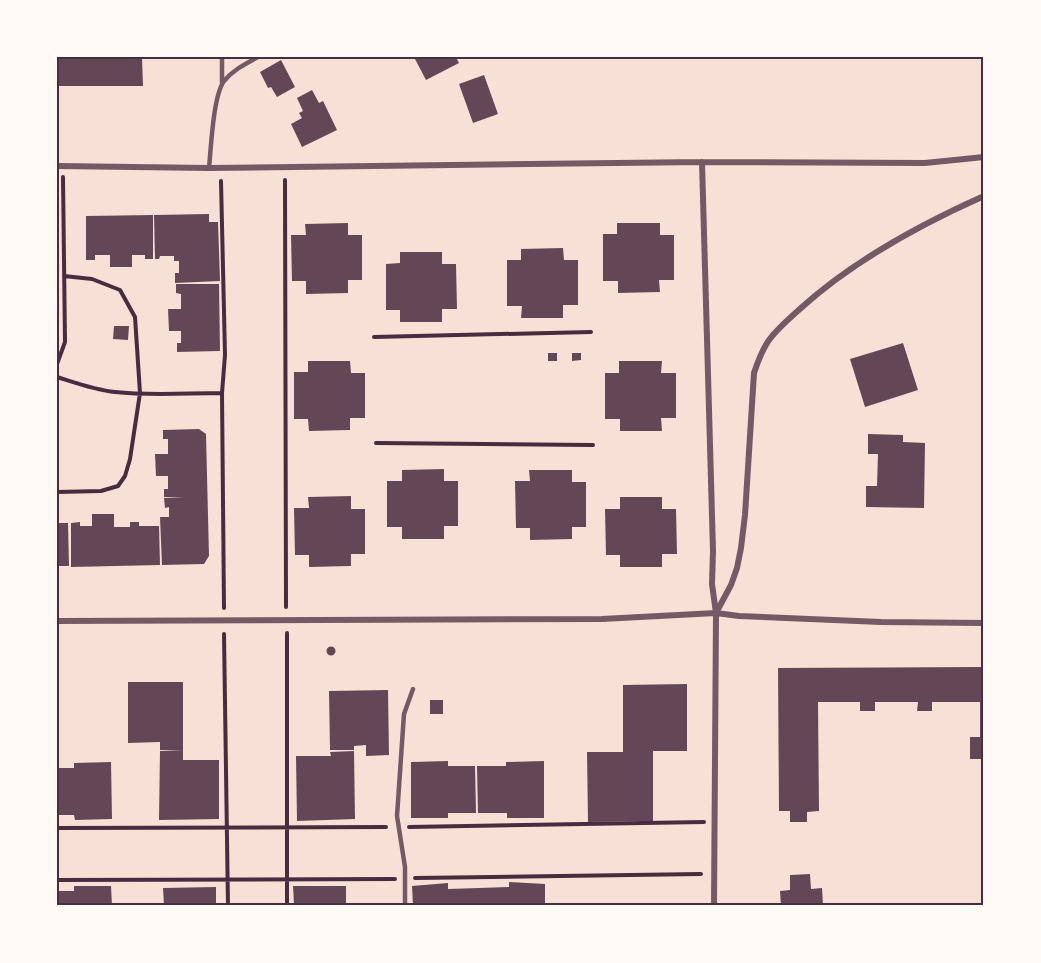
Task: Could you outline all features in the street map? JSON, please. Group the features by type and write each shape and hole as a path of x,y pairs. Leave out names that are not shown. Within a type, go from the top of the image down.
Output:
{"street":[{"path":"60,166 221,168 702,162 925,163 984,157"},
{"path":"702,162 712,584 716,613 714,906"},
{"path":"716,613 737,568 745,515 754,373 759,356 783,324 832,282 896,241 984,196"},
{"path":"57,621 602,620 716,613 881,622 984,622"}],"lane":[{"path":"209,168 216,100 222,83 222,57"},
{"path":"222,83 236,69 258,57"},
{"path":"405,906 405,867 397,816 404,714 413,689"}],"path":[{"path":"57,364 65,342 60,166"},
{"path":"285,167 287,906"},
{"path":"221,168 225,355 222,393 228,906"},
{"path":"57,492 101,491 118,486 125,476 130,459 140,393 135,317 120,290 92,279 64,276"},
{"path":"374,337 591,332"},
{"path":"57,377 76,384 114,392 222,393"},
{"path":"376,443 593,445"},
{"path":"57,880 405,879 714,874"}],"building":[{"path":"57,57 142,57 143,86 57,86"},
{"path":"418,57 456,57 459,63 426,80 415,59"},
{"path":"281,60 295,87 277,97 271,87 268,88 260,72"},
{"path":"484,75 498,114 473,123 459,84"},
{"path":"312,90 319,103 323,101 337,130 302,147 291,124 302,118 299,113 303,111 297,98"},
{"path":"209,214 209,222 218,222 220,281 175,283 175,273 179,273 179,261 174,261 174,256 160,256 159,259 155,259 154,215"},
{"path":"153,215 153,259 145,259 145,255 132,255 132,267 110,267 110,255 95,255 95,260 86,260 86,216"},
{"path":"348,223 348,235 362,235 362,280 348,280 348,293 306,294 306,281 292,281 291,235 306,235 305,224"},
{"path":"617,223 660,223 660,235 674,235 674,280 659,280 660,292 618,293 618,281 603,281 603,234 617,234"},
{"path":"563,248 564,260 578,260 578,305 563,305 563,318 521,318 522,306 507,306 507,260 521,260 521,249"},
{"path":"400,252 442,252 442,264 456,264 457,309 442,309 442,322 400,322 400,310 386,310 386,264 400,263"},
{"path":"176,284 219,284 220,351 177,352 177,343 181,343 181,331 169,331 168,309 181,309 181,294 176,293"},
{"path":"114,326 129,326 128,340 113,339"},
{"path":"903,343 918,390 865,407 850,359"},
{"path":"548,353 557,353 557,361 548,361"},
{"path":"572,353 581,353 581,360 572,361"},
{"path":"308,361 350,361 351,373 365,373 365,418 350,418 350,430 309,431 308,419 294,419 294,372 308,372"},
{"path":"619,361 662,361 661,373 676,373 676,418 661,418 662,431 620,431 620,419 605,419 605,373 619,373"},
{"path":"199,429 206,434 209,556 204,564 162,565 160,517 169,517 169,507 165,508 164,498 183,497 164,497 164,489 168,489 168,476 156,476 155,454 168,454 168,439 163,439 163,430"},
{"path":"868,434 903,435 903,442 925,443 924,508 866,507 866,486 877,486 878,454 868,454"},
{"path":"444,469 444,481 458,481 458,526 444,526 444,539 402,539 402,527 387,527 387,481 402,481 402,470"},
{"path":"529,470 572,470 572,482 586,482 586,527 572,527 572,539 530,540 530,528 516,528 515,481 530,481"},
{"path":"351,496 351,509 365,509 365,554 351,554 351,566 309,567 309,555 295,555 294,508 309,508 308,497"},
{"path":"620,497 662,497 662,509 676,509 677,554 662,554 662,567 620,567 620,555 606,555 605,509 620,509"},
{"path":"92,514 114,514 114,527 130,527 130,522 139,522 139,526 159,526 160,565 71,567 71,523 80,522 80,526 92,526"},
{"path":"59,523 68,523 69,566 57,566"},
{"path":"331,647 335,651 331,655 327,651"},
{"path":"984,667 984,789 981,789 981,759 970,759 970,737 980,737 980,702 932,702 932,711 917,711 918,702 875,702 875,711 860,711 860,702 818,702 819,811 807,812 807,822 790,822 790,811 779,811 778,668"},
{"path":"128,682 183,682 183,750 160,750 160,742 128,743"},
{"path":"687,684 687,751 653,751 653,821 588,822 587,752 623,752 623,685"},
{"path":"388,690 389,755 366,756 366,745 354,746 354,750 330,750 329,691"},
{"path":"430,700 443,700 443,714 430,714"},
{"path":"183,750 183,760 219,760 219,819 159,820 160,751"},
{"path":"354,751 355,819 297,821 296,756 331,756 330,752"},
{"path":"448,761 448,766 475,766 476,813 448,813 448,818 411,818 411,762"},
{"path":"544,761 544,818 507,818 507,813 478,813 477,766 506,766 506,762"},
{"path":"111,762 112,819 75,820 74,815 57,815 57,768 74,768 74,763"},
{"path":"810,874 811,889 822,888 823,906 781,906 780,891 790,890 790,875"},
{"path":"509,882 545,884 545,906 413,906 412,886 448,883 448,889 509,887"},
{"path":"74,886 111,886 112,906 57,906 57,891 74,891"},
{"path":"293,886 346,886 348,906 292,906 294,904"},
{"path":"216,887 216,906 164,906 163,888"}]}
